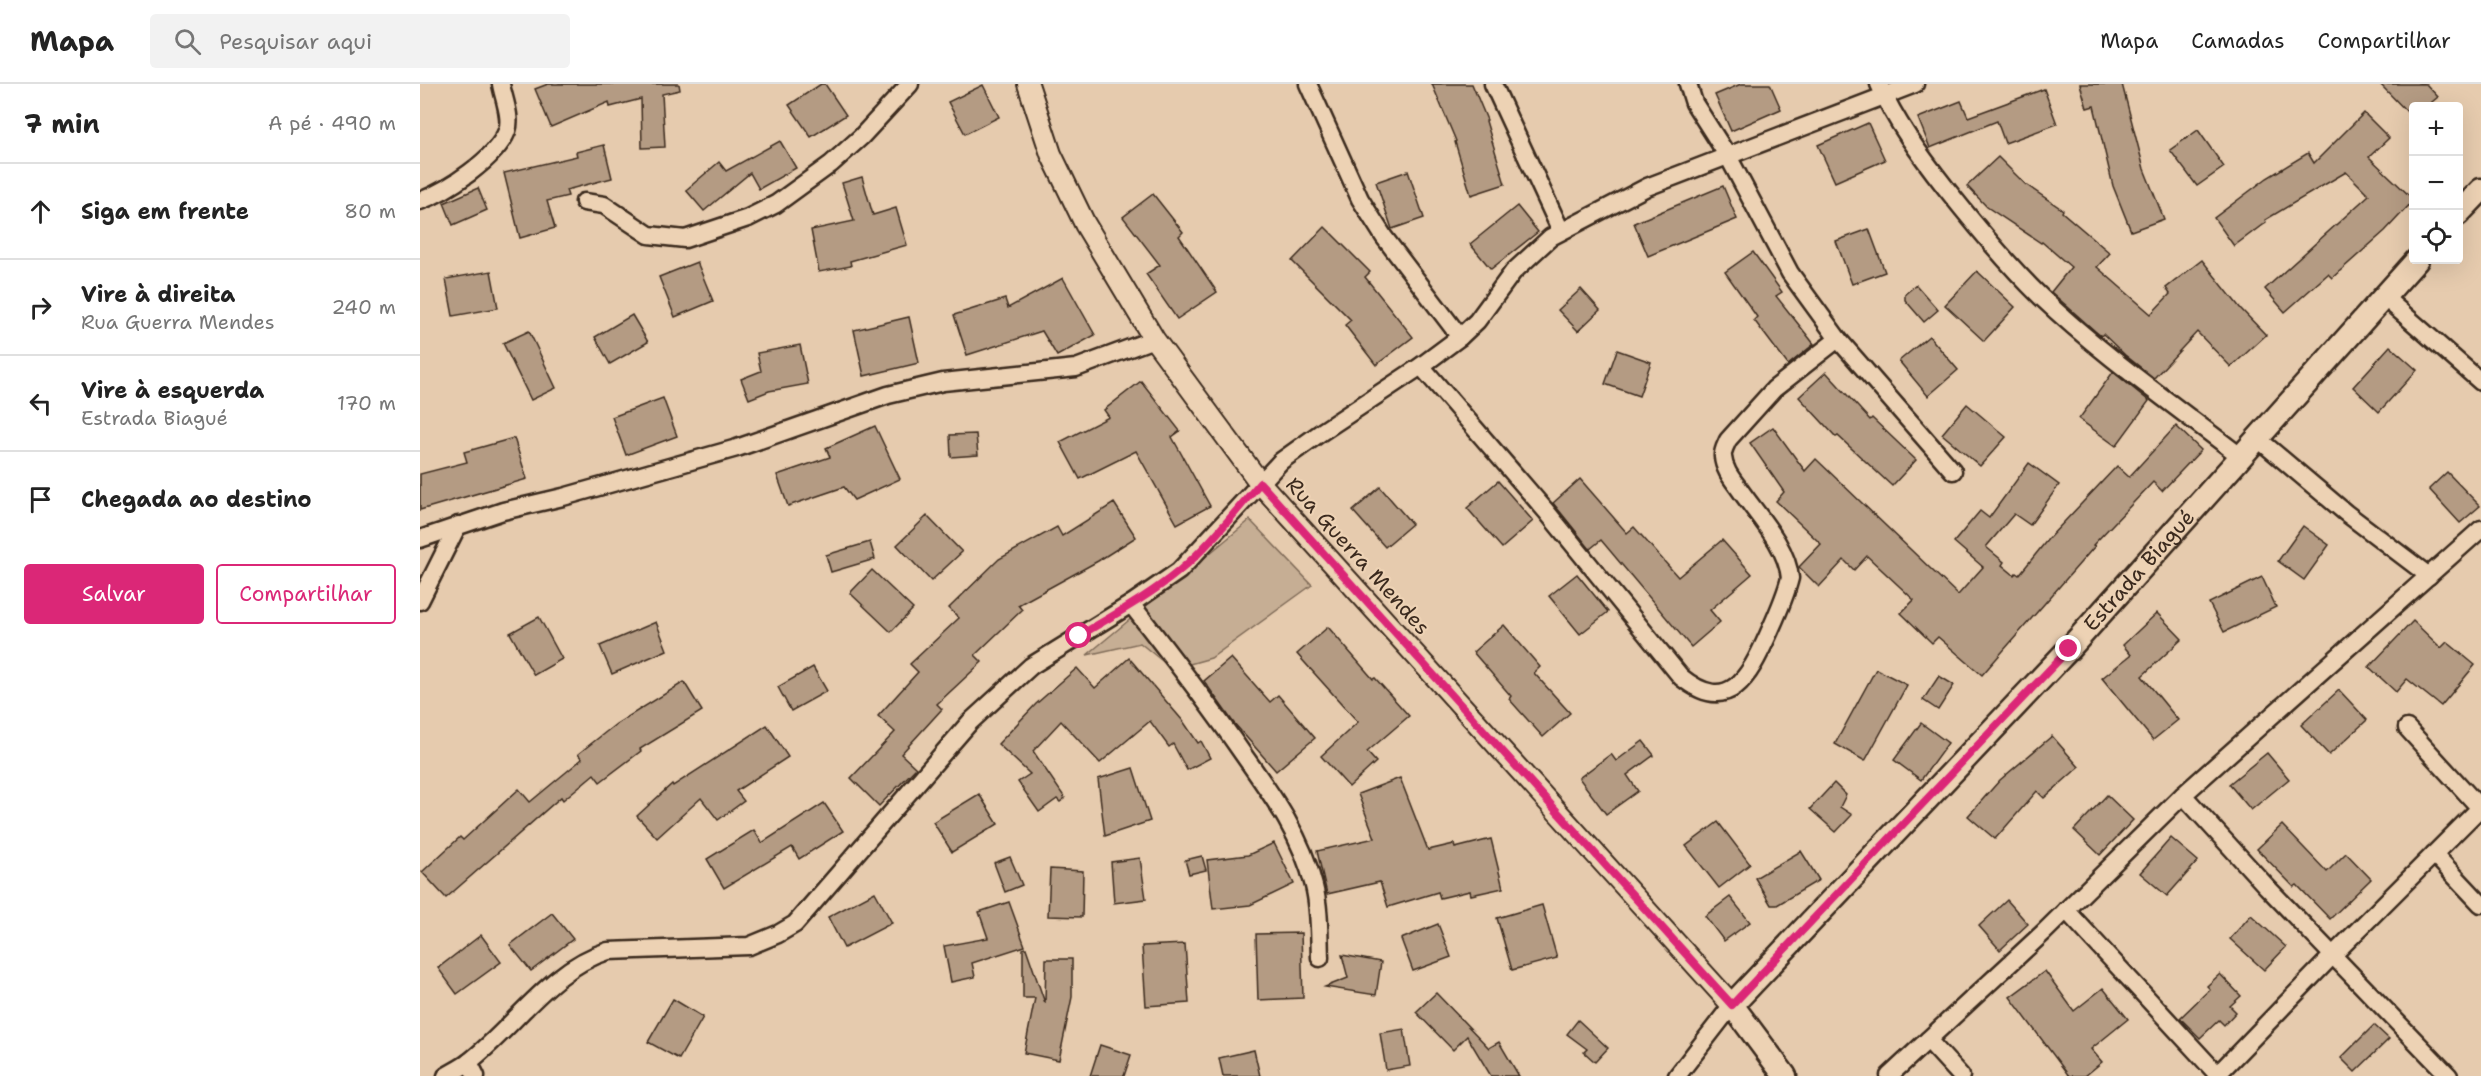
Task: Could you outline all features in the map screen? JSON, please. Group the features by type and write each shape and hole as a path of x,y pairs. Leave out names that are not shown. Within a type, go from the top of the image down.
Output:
{"main road":[{"path":"2462,210 2481,190"},
{"name":"Estrada Biagué","path":"1732,1005 2069,649 2413,264"},
{"path":"1732,1005 1785,1076"}],"street":[{"path":"420,201 452,185 485,158 501,140 507,130 501,84"},
{"path":"584,202 604,205 649,235 685,239 748,218 776,204 831,164 910,84"},
{"name":"Rua Guerra Mendes","path":"1028,84 1052,154 1085,224 1154,339 1260,483 1732,1005"},
{"path":"1308,84 1360,199 1384,237 1460,337"},
{"path":"1493,84 1561,231"},
{"path":"1688,84 1694,103 1729,158 1790,273 1838,339 1953,471"},
{"path":"446,1076 472,1069 564,974 589,957 616,951 749,946 795,924 970,722 1031,666 1131,604 1179,571 1219,531 1281,462 1323,430 1421,366 1460,337 1477,321 1498,291 1527,258 1561,231 1647,187 1729,158 1881,90 1915,84"},
{"path":"1881,90 1914,145 1950,194 2041,296 2124,366 2240,456"},
{"path":"2383,296 2481,382"},
{"path":"420,539 503,511 563,497 737,448 888,395 943,382 1076,368 1154,339"},
{"path":"1421,366 1546,511 1682,677 1703,692 1717,694 1738,686 1754,667 1790,578 1788,564 1777,543 1730,476 1722,455 1724,448 1728,440 1774,389 1838,339"},
{"path":"2257,438 2346,513 2428,576"},
{"path":"420,601 458,525"},
{"path":"1889,1076 2066,910 2182,795 2481,529"},
{"path":"1131,604 1207,702 1279,805 1295,834 1314,883 1318,901 1320,958"},
{"path":"2066,910 2217,1075 2480,807 2407,728"},
{"path":"2182,795 2332,956 2449,1076"},
{"path":"2434,854 2481,904"},
{"path":"1677,1076 1732,1005"},
{"path":"1928,1041 1962,1076"}],"shaded area":[{"path":"1250,520 1312,585 1211,658 1172,669 1140,643 1087,655"}],"building":[{"path":"548,84 679,84 680,90 662,94 665,147 642,148 641,99 610,107 609,102 551,127 535,89"},
{"path":"821,84 825,84 846,115 811,137 789,105"},
{"path":"1432,84 1472,84 1487,120 1505,184 1471,195 1456,141"},
{"path":"1741,84 1770,84 1781,109 1731,131 1715,95"},
{"path":"2080,84 2122,84 2144,169 2164,219 2131,231 2113,186 2094,106 2087,108"},
{"path":"2380,84 2426,84 2438,97 2432,102 2409,102 2409,114"},
{"path":"983,85 999,117 965,134 948,102"},
{"path":"2044,89 2057,124 2005,143 1997,121 1930,148 1918,118 1961,101 1968,117"},
{"path":"2364,113 2389,138 2369,157 2409,195 2409,205 2385,231 2332,278 2328,274 2285,312 2265,289 2369,195 2346,172 2265,220 2266,222 2234,246 2214,218 2267,178 2308,153 2314,163"},
{"path":"1868,123 1885,160 1835,182 1818,145"},
{"path":"2198,130 2224,167 2197,186 2170,150"},
{"path":"780,141 796,168 759,189 750,173 704,211 686,190 719,162 726,171"},
{"path":"604,145 612,178 566,190 568,196 547,201 555,228 520,238 504,173 577,156 576,152"},
{"path":"1998,157 2025,184 2063,210 2062,212 2110,253 2097,267 2151,314 2170,294 2166,288 2202,260 2241,309 2266,335 2231,367 2197,332 2154,378 2051,292 2071,267 2042,242 1987,207 1967,186"},
{"path":"1408,171 1424,218 1392,229 1376,182"},
{"path":"862,177 873,215 896,208 907,245 850,261 851,266 819,272 811,230 854,221 842,183"},
{"path":"1723,186 1737,219 1648,256 1634,223"},
{"path":"478,188 487,210 453,225 444,203"},
{"path":"1153,194 1183,232 1179,236 1217,292 1177,319 1146,274 1160,265 1123,217"},
{"path":"1517,206 1538,232 1491,269 1470,244"},
{"path":"1325,227 1370,272 1365,277 1413,337 1376,365 1345,325 1351,320 1292,261"},
{"path":"1869,229 1885,272 1852,284 1836,241"},
{"path":"1753,252 1782,292 1776,296 1814,344 1788,365 1754,320 1757,317 1725,272"},
{"path":"697,262 713,301 675,317 659,277"},
{"path":"491,271 498,308 453,316 446,279"},
{"path":"1977,271 2015,307 1984,341 1945,305"},
{"path":"1063,278 1095,335 1057,356 1042,331 967,355 954,315 1005,299 1008,308"},
{"path":"1916,285 1938,310 1924,322 1905,300 1905,294"},
{"path":"1581,289 1600,310 1578,331 1558,310"},
{"path":"632,315 648,342 610,364 595,337"},
{"path":"909,317 919,363 864,376 854,330"},
{"path":"529,331 556,388 531,400 503,343"},
{"path":"1929,336 1958,370 1928,396 1899,361"},
{"path":"800,345 808,384 769,391 749,399 741,379 761,371 757,353"},
{"path":"2390,346 2417,370 2379,412 2353,387"},
{"path":"1617,350 1651,362 1639,396 1605,384"},
{"path":"1826,372 1870,420 1872,418 1916,460 1892,486 1838,436 1836,437 1799,397"},
{"path":"2113,372 2149,401 2116,446 2079,419"},
{"path":"1141,381 1180,431 1172,437 1210,506 1177,524 1136,451 1080,479 1060,442 1109,417 1104,410"},
{"path":"663,398 677,436 626,455 612,417"},
{"path":"1967,404 2006,437 1980,466 1942,434"},
{"path":"875,426 900,479 854,500 844,487 788,506 777,475 830,457 826,448"},
{"path":"2176,426 2201,450 2162,491 2153,482 2093,545 2095,546 1982,675 1938,637 1932,643 1901,613 1914,600 1867,556 1854,570 1844,560 1819,587 1799,567 1821,544 1776,501 1784,492 1750,443 1773,427 1805,471 1816,459 1958,595 1983,567 1954,542 1980,511 1989,518 2029,463 2059,485 2030,525 2014,514 1986,547 2004,562 2002,565 2014,575 2016,573 2019,575 2048,539 2117,466 2129,477"},
{"path":"976,434 978,455 951,457 950,435"},
{"path":"514,438 527,479 420,510 420,474 467,462 464,452"},
{"path":"2447,472 2480,506 2460,523 2429,489"},
{"path":"1580,479 1627,533 1634,527 1678,577 1722,540 1752,574 1710,610 1720,622 1691,647 1601,540 1590,549 1553,503"},
{"path":"1498,481 1533,521 1502,548 1467,508"},
{"path":"1380,487 1412,524 1385,547 1353,511"},
{"path":"1114,503 1136,537 1098,561 1018,605 1022,610 975,655 982,662 937,704 942,709 901,754 916,768 879,806 851,778 895,732 878,716 918,672 910,664 959,618 949,608 999,559 1057,527 1062,536"},
{"path":"927,516 962,552 931,581 897,545"},
{"path":"2303,526 2329,545 2304,580 2278,561"},
{"path":"870,542 875,559 831,572 826,555"},
{"path":"872,570 913,609 891,632 850,593"},
{"path":"1577,574 1608,612 1580,634 1549,596"},
{"path":"2262,577 2276,607 2224,632 2209,603"},
{"path":"2157,613 2182,639 2142,676 2178,720 2153,740 2102,678 2131,655 2123,645"},
{"path":"539,617 562,659 534,675 510,633"},
{"path":"2413,621 2441,648 2447,642 2475,665 2441,706 2407,679 2396,692 2369,667"},
{"path":"656,622 667,650 612,674 600,646"},
{"path":"1504,625 1540,667 1534,673 1570,713 1543,737 1509,699 1511,696 1473,652"},
{"path":"1328,627 1409,716 1367,752 1376,762 1349,787 1321,756 1358,722 1297,654"},
{"path":"1129,658 1183,721 1198,743 1201,741 1210,758 1187,770 1173,744 1169,747 1150,721 1100,763 1061,721 1033,751 1065,798 1060,802 1057,799 1039,812 1018,782 1030,774 998,744 1036,704 1077,668 1095,688"},
{"path":"1231,658 1270,702 1278,695 1315,738 1276,771 1233,722 1204,681"},
{"path":"813,667 827,691 791,711 778,687"},
{"path":"1876,669 1907,685 1865,761 1835,744"},
{"path":"1939,676 1954,685 1938,710 1923,700"},
{"path":"684,682 702,711 640,749 641,751 600,782 594,774 563,800 561,797 446,898 422,872 460,837 463,840 519,789 530,802 582,759 578,754 616,724"},
{"path":"2339,690 2367,720 2329,755 2301,725"},
{"path":"1921,723 1948,743 1921,780 1894,760"},
{"path":"767,725 788,757 736,791 744,801 718,820 701,798 657,838 637,816 672,784 673,786"},
{"path":"2052,736 2079,767 2044,798 2037,791 1995,839 1968,816 2000,780"},
{"path":"1643,741 1654,755 1627,775 1638,791 1606,814 1579,778 1611,754 1616,761"},
{"path":"2267,753 2289,779 2251,810 2229,784"},
{"path":"1133,768 1150,821 1105,836 1098,779"},
{"path":"1400,778 1428,850 1454,844 1455,848 1491,839 1503,888 1471,895 1470,891 1440,898 1438,892 1388,907 1380,882 1327,894 1317,851 1375,838 1358,794"},
{"path":"1834,783 1846,795 1840,807 1852,815 1836,832 1810,809"},
{"path":"979,794 998,824 952,852 933,822"},
{"path":"2107,795 2133,820 2100,855 2074,830"},
{"path":"824,803 843,831 799,859 792,847 724,888 707,859 754,830 762,843"},
{"path":"1718,822 1750,864 1719,888 1686,846"},
{"path":"2282,825 2327,872 2346,853 2371,879 2330,919 2297,885 2294,887 2257,849"},
{"path":"2171,838 2198,861 2167,896 2140,873"},
{"path":"1274,843 1294,884 1250,905 1213,909 1207,860 1248,855"},
{"path":"1801,851 1819,880 1777,905 1771,905 1755,878"},
{"path":"1202,856 1206,870 1189,874 1185,860"},
{"path":"1010,857 1022,885 1005,892 994,863"},
{"path":"1140,858 1146,899 1114,903 1111,862"},
{"path":"1050,869 1083,871 1082,917 1048,916"},
{"path":"875,892 892,923 844,948 828,917"},
{"path":"1730,897 1750,922 1724,941 1705,916"},
{"path":"2007,900 2028,924 2000,950 1979,926"},
{"path":"1009,902 1025,946 972,963 975,977 951,982 944,946 988,938 979,912"},
{"path":"1542,905 1557,958 1512,970 1497,918"},
{"path":"552,913 573,939 531,971 510,945"},
{"path":"2251,915 2286,947 2264,970 2230,939"},
{"path":"1438,924 1451,957 1413,971 1401,939"},
{"path":"1301,933 1303,998 1258,1000 1256,934"},
{"path":"481,935 501,962 457,994 438,968"},
{"path":"1185,944 1189,1003 1146,1006 1142,946"},
{"path":"1026,948 1045,1003 1046,959 1072,959 1072,997 1059,1060 1024,1053 1035,998 1023,998 1023,949"},
{"path":"1342,955 1381,962 1376,995 1325,987 1348,978"},
{"path":"2045,971 2074,1011 2103,988 2128,1019 2091,1049 2102,1062 2085,1076 2069,1076 2010,997"},
{"path":"2220,974 2241,996 2230,1006 2236,1012 2224,1025 2219,1020 2200,1038 2180,1018 2210,989 2207,986"},
{"path":"1436,993 1489,1048 1499,1042 1519,1076 1491,1076 1467,1036 1453,1050 1416,1012"},
{"path":"673,999 703,1017 679,1059 648,1042"},
{"path":"1578,1020 1608,1048 1595,1062 1584,1052 1587,1049 1567,1034"},
{"path":"2374,1025 2389,1039 2355,1072 2341,1058"},
{"path":"1404,1029 1410,1066 1386,1070 1380,1033"},
{"path":"1100,1045 1131,1055 1124,1076 1090,1076"},
{"path":"1254,1050 1260,1076 1223,1076 1219,1058"}],"route":[{"path":"1079,636 1179,571 1219,531 1260,483 1732,1005 2069,649"}]}
